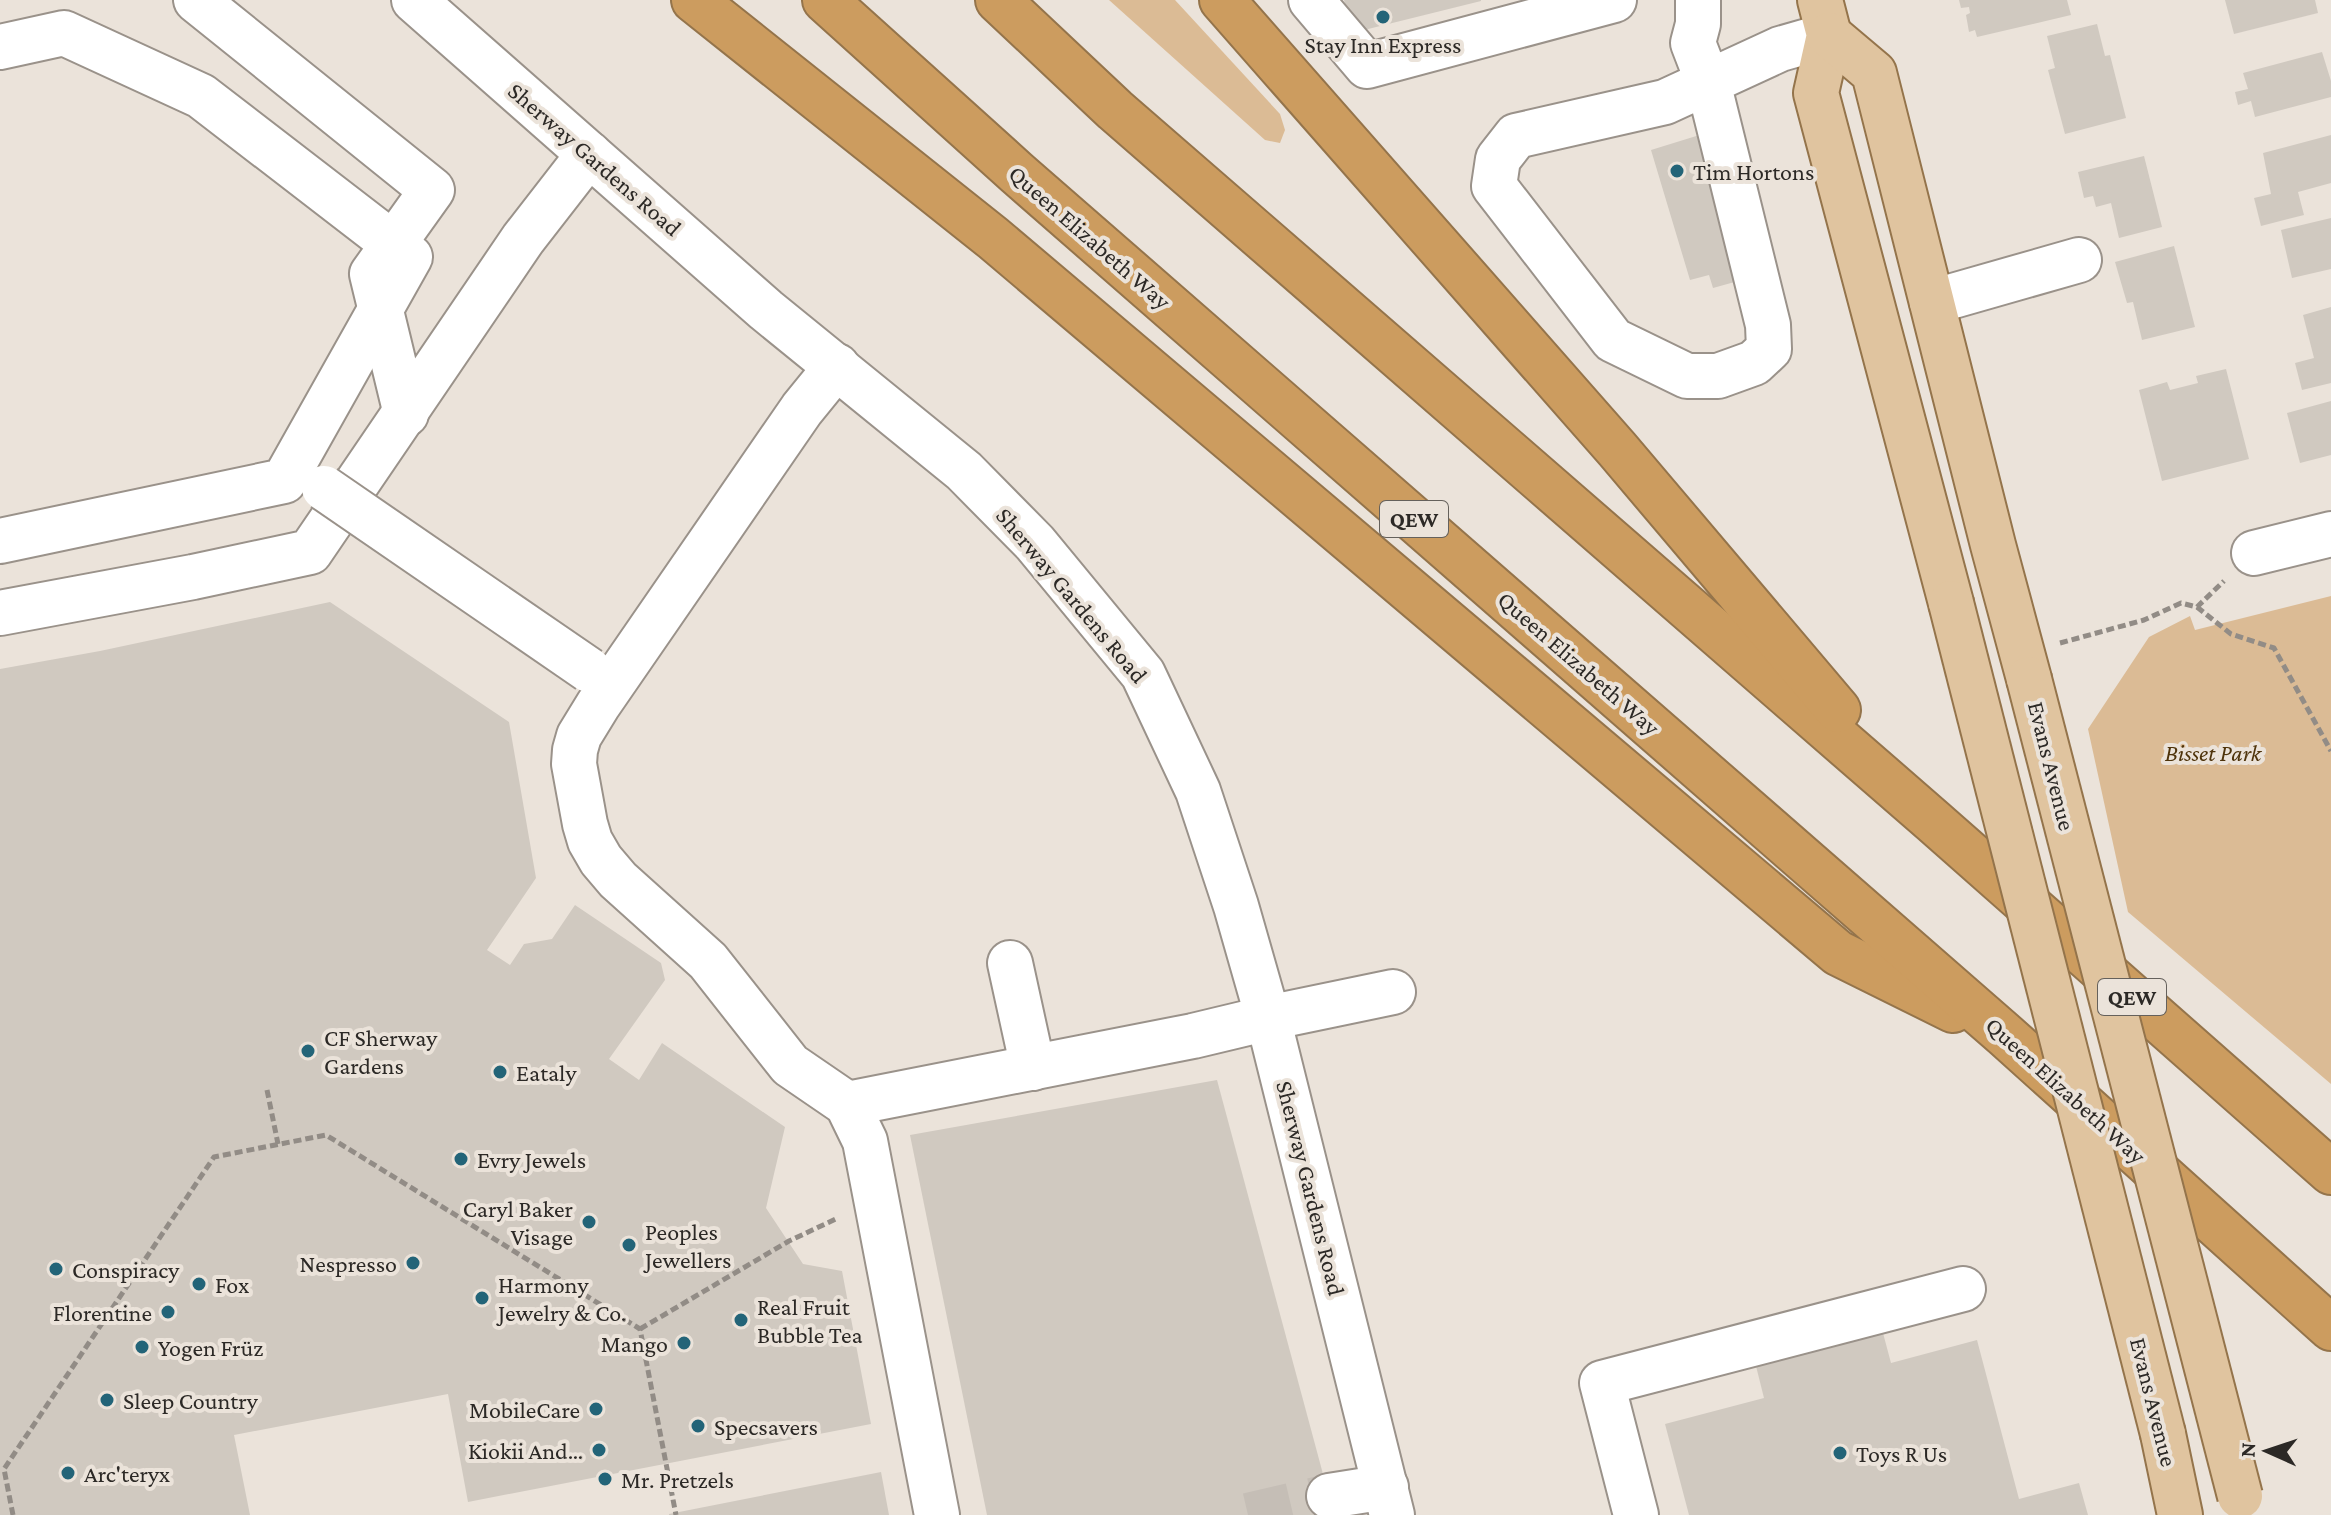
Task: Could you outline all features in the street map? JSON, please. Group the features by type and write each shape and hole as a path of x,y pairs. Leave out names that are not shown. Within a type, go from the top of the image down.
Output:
{"highway":[{"path":"694,0 993,238 1838,953 2005,1035"},
{"name":"Queen Elizabeth Way","path":"825,0 1017,173 2005,1035 2331,1328"},
{"path":"998,0 1115,110 1933,821"},
{"path":"1222,0 1617,449 1933,821"},
{"name":"QEW","path":"1933,821 2331,1172"}],"main road":[{"name":"Evans Avenue","path":"1824,18 1874,73 2000,573 2040,662 2242,1506"},
{"name":"Evans Avenue","path":"1824,18 1816,93 1951,603 2163,1434 2180,1515"}],"street":[{"path":"196,0 432,190 372,274 406,414"},
{"name":"Sherway Gardens Road","path":"414,0 766,310 974,481 1035,543 1143,674 1198,791 1236,906 1268,1018 1389,1501"},
{"path":"1311,0 1367,66 1614,0"},
{"path":"1698,0 1698,24 1693,43 1708,82 1768,325 1769,349 1754,363 1718,376 1687,376 1613,340 1494,186 1498,159 1516,136 1665,102 1708,82 1780,49 1824,18"},
{"path":"0,47 64,33 201,96 410,257 304,485"},
{"path":"0,613 310,552 523,239 589,154"},
{"path":"1932,302 2079,260"},
{"path":"837,366 601,678 579,736 574,764 590,841 601,860 618,880 708,961 790,1065 847,1104 865,1141 937,1515"},
{"path":"0,541 304,485 601,678"},
{"path":"2254,553 2331,534"},
{"path":"1010,963 1033,1068"},
{"path":"847,1104 1193,1036 1393,992"},
{"path":"1636,1515 1602,1383 1963,1289"},
{"path":"1329,1496 1389,1501"}],"path":[{"path":"2197,607 2254,553"},
{"path":"2040,662 2181,603 2197,607 2231,634 2274,648 2331,751"},
{"path":"267,1090 278,1144"},
{"path":"13,1515 2,1469 214,1157 326,1135 640,1329 676,1515"},
{"path":"640,1329 789,1241 839,1217"}],"green space":[{"path":"1109,0 1175,0 1280,114 1285,130 1280,143 1265,140"},
{"name":"Bisset Park","path":"2331,596 2331,1084 2128,912 2088,729 2149,637 2190,616 2195,630"}],"building":[{"name":"Stay Inn Express","path":"1344,0 1481,0 1481,1 1352,33"},
{"path":"1959,0 2067,0 2071,15 1977,37 1975,30 1969,32 1966,15 1970,13 1969,7 1961,8"},
{"path":"2225,0 2315,0 2318,13 2234,34"},
{"path":"2097,24 2105,56 2110,55 2126,118 2065,134 2048,70 2055,68 2047,36"},
{"path":"2322,52 2331,81 2331,97 2255,117 2251,101 2238,105 2235,92 2248,89 2243,73"},
{"path":"1706,133 1749,278 1713,288 1709,275 1690,280 1651,150"},
{"path":"2331,135 2331,183 2298,192 2304,215 2261,226 2254,198 2271,194 2263,153"},
{"path":"2144,156 2162,227 2119,238 2111,203 2096,207 2093,196 2084,198 2078,172"},
{"path":"2331,218 2331,269 2292,278 2281,230"},
{"path":"2174,246 2195,327 2142,340 2133,302 2127,303 2115,262"},
{"path":"2331,307 2331,383 2302,390 2295,363 2314,358 2303,315"},
{"path":"2226,369 2249,459 2162,481 2139,390 2167,382 2170,390 2198,383 2196,376"},
{"path":"2331,401 2331,455 2300,463 2287,413"},
{"name":"CF Sherway Gardens","path":"330,602 509,722 536,878 487,950 510,965 524,944 552,939 575,905 661,963 665,980 609,1059 639,1080 662,1043 785,1127 766,1208 803,1264 842,1271 871,1424 468,1502 448,1394 234,1435 250,1515 0,1515 0,669"},
{"path":"1217,1080 1334,1515 987,1515 910,1135"},
{"name":"Toys R Us","path":"1883,1333 1891,1363 1977,1340 2019,1499 2079,1483 2088,1515 1689,1515 1665,1424 1764,1398 1756,1366"},
{"path":"881,1472 889,1515 669,1515 669,1514"}],"tunnel":[{"path":"1248,1515 1329,1496"}],"place":[{"name":"Stay Inn Express","path":"1383,17"},
{"name":"Tim Hortons","path":"1677,171"},
{"name":"CF Sherway Gardens","path":"308,1051"},
{"name":"Eataly","path":"500,1072"},
{"name":"Evry Jewels","path":"461,1159"},
{"name":"Caryl Baker Visage","path":"589,1222"},
{"name":"Peoples Jewellers","path":"629,1245"},
{"name":"Nespresso","path":"413,1263"},
{"name":"Conspiracy","path":"56,1269"},
{"name":"Fox","path":"199,1284"},
{"name":"Harmony Jewelry & Co.","path":"482,1298"},
{"name":"Florentine","path":"168,1312"},
{"name":"Real Fruit Bubble Tea","path":"741,1320"},
{"name":"Mango","path":"684,1343"},
{"name":"Yogen Früz","path":"142,1347"},
{"name":"Sleep Country","path":"107,1400"},
{"name":"MobileCare","path":"596,1409"},
{"name":"Specsavers","path":"698,1426"},
{"name":"Kiokii And…","path":"599,1450"},
{"name":"Toys R Us","path":"1840,1453"},
{"name":"Arc'teryx","path":"68,1473"},
{"name":"Mr. Pretzels","path":"605,1479"}]}
